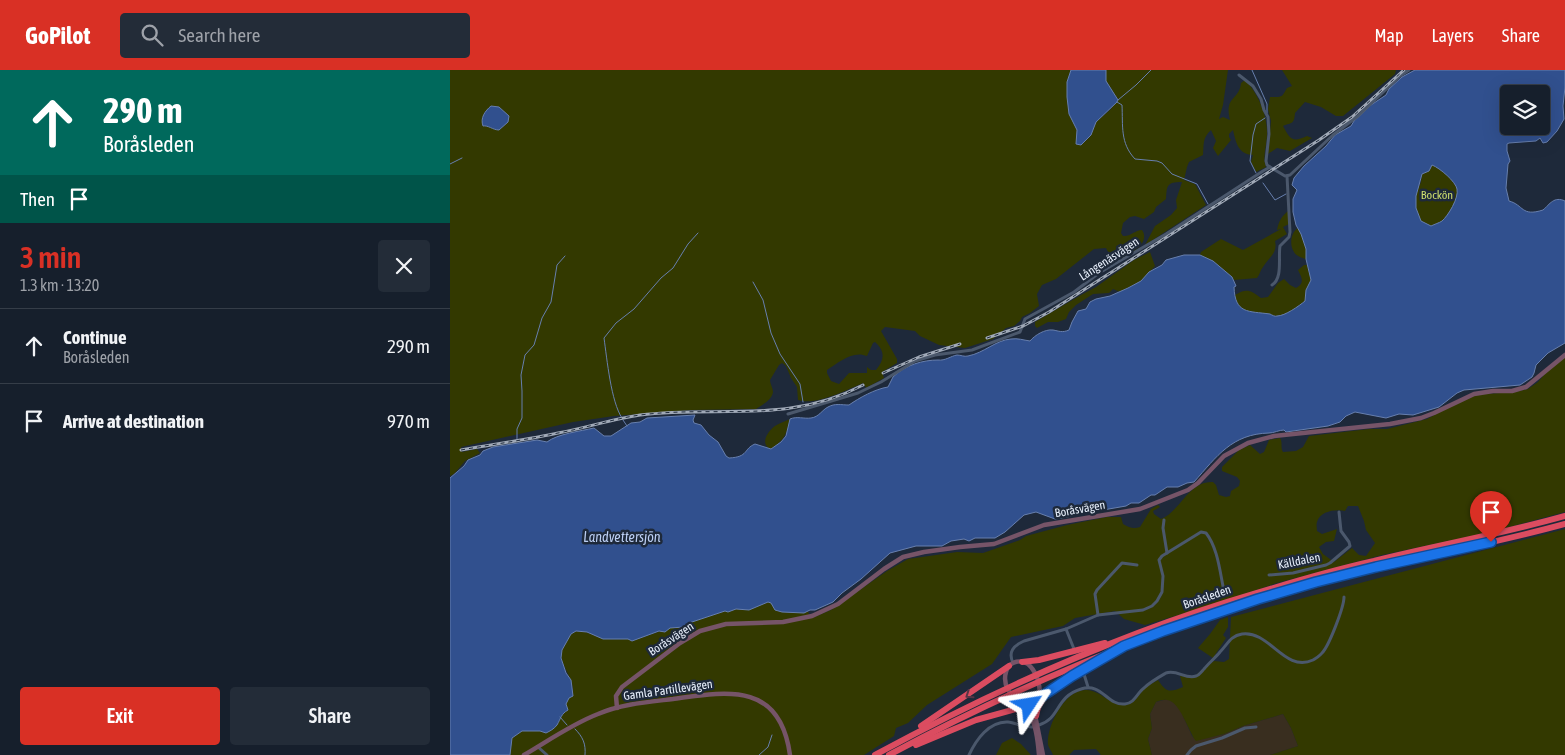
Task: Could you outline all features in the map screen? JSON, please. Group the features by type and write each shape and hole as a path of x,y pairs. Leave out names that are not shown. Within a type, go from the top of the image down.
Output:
{"highway":[{"name":"Boråsleden","path":"891,751 1013,685 1133,635 1245,596 1314,576 1374,560 1474,539 1565,516"},
{"name":"Boråsleden","path":"875,755 891,751 1026,687 1124,646 1219,612 1316,582 1565,524"},
{"path":"1022,662 1039,660 1133,635"},
{"path":"1038,699 1072,676 1124,646"},
{"path":"891,751 1011,665"},
{"path":"1036,716 1040,703 1049,692"},
{"path":"891,751 926,741 976,720 1020,708 1020,704"}],"street":[{"path":"1272,285 1279,276 1280,246 1289,236 1288,176 1409,70"},
{"path":"1239,75 1253,86 1261,99 1268,117 1269,134 1266,161 1277,172 1288,176"},
{"name":"Långenäsvägen","path":"788,414 858,394 915,361 935,355 972,350 1020,332 1025,319 1074,292 1099,273 1166,234 1270,167"},
{"name":"Boråsvägen","path":"617,708 616,696 622,687 680,642 710,627 734,623 783,622 812,616 838,604 903,557 960,547 994,544 1044,525 1140,509 1188,490 1198,483 1224,456 1248,443 1274,436 1390,424 1421,418 1474,394 1512,391 1526,387 1565,355"},
{"name":"Källdalen","path":"1269,575 1293,573 1326,565 1350,546 1341,531 1339,512"},
{"path":"1164,520 1163,528 1167,553"},
{"path":"1041,755 1033,721 1028,712 1008,690 1005,677 1011,665 1010,654 1017,644 1066,629 1098,615 1143,610 1157,601 1162,592 1164,584 1159,560 1200,532 1206,533 1210,537 1224,591"},
{"path":"1098,615 1095,594 1098,590 1122,563 1138,565"},
{"path":"1040,725 1048,722 1054,716 1064,698 1079,689 1088,687 1100,691 1115,703 1128,704 1136,698 1144,687 1168,672 1175,672 1190,677 1197,675 1228,641 1242,634 1253,634 1293,661 1303,662 1312,660 1320,656 1325,650 1342,609 1344,597"},
{"path":"1066,629 1075,652"},
{"path":"1011,665 1022,662 1030,667 1037,677 1040,691 1035,709 1041,755"},
{"path":"1082,669 1088,687"},
{"name":"Gamla Partillevägen","path":"524,755 590,717 617,708 645,702 720,694 742,695 761,702 776,715 787,734 790,755"},
{"path":"1020,704 1032,704 1038,699"},
{"path":"969,755 980,736 996,724 1010,722 1032,727"},
{"path":"1187,755 1196,746 1245,728 1256,727"},
{"path":"538,747 547,755"}],"shaded area":[{"path":"1167,699 1179,707 1192,736 1196,740 1224,734 1283,714 1298,746 1270,755 1152,755 1148,739 1152,728 1150,714 1156,702"}],"green space":[{"path":"450,70 1071,70 1067,82 1069,114 1077,130 1076,144 1081,145 1090,137 1096,122 1111,109 1118,99 1106,81 1106,70 1228,70 1219,119 1223,117 1230,120 1230,102 1238,93 1241,83 1245,80 1254,91 1261,105 1267,128 1264,159 1266,167 1256,172 1251,162 1253,155 1244,152 1238,147 1233,130 1229,134 1231,140 1218,156 1213,148 1216,141 1211,130 1205,139 1203,155 1189,162 1184,180 1195,184 1206,205 1145,245 1155,226 1171,215 1177,208 1176,200 1182,182 1170,184 1167,188 1166,199 1156,207 1154,212 1144,219 1135,216 1130,217 1123,223 1121,233 1123,236 1142,230 1144,240 1141,245 1116,261 1113,261 1106,248 1094,249 1056,279 1042,285 1037,294 1039,306 1022,317 1014,326 1006,328 993,339 965,348 939,345 920,336 915,331 885,327 881,331 897,359 897,363 882,372 884,378 866,388 863,383 822,399 813,401 798,400 797,387 786,366 782,363 770,380 773,392 771,397 756,409 691,410 614,416 573,422 461,447 462,452 477,449 480,453 465,461 450,476","holes":["491,106 499,107 509,116 508,122 499,130 486,126 484,113","875,342 881,349 883,356 876,370 871,370 867,367 867,373 849,373 839,384 831,381 827,370 841,360 851,356 867,356"]},
{"path":"1282,70 1396,70 1395,74 1343,116 1336,116 1321,107 1305,102 1295,113 1294,120 1283,126 1292,138 1298,139 1307,136 1312,138 1290,151 1277,148 1268,154 1271,121 1268,109 1270,97 1281,96 1287,88 1292,86"},
{"name":"Bockön","path":"1432,165 1451,179 1456,186 1457,193 1455,202 1447,215 1442,221 1431,226 1421,221 1416,208 1416,194 1422,174"},
{"path":"1288,211 1289,224 1283,227 1287,234 1275,241 1274,252 1257,278 1234,280 1213,261 1200,255 1201,252 1221,239 1243,250 1281,229 1277,230 1281,219"},
{"path":"1298,228 1306,249 1306,259 1296,255 1292,249 1292,236"},
{"path":"1150,252 1155,266 1141,281 1120,292 1113,289 1109,293 1093,294 1076,305 1069,312 1066,319 1058,322 1048,322 1037,328 1035,326 1035,322 1096,287 1134,260"},
{"path":"1307,265 1311,280 1306,290 1305,301 1293,310 1278,316 1247,311 1238,305 1235,295 1242,291 1254,293 1261,298 1268,297 1278,283 1284,279 1296,288 1301,284 1302,280 1298,270"},
{"path":"1565,356 1565,512 1490,532 1382,555 1277,583 1145,625 1124,619 1115,611 1075,618 1063,626 1011,637 992,664 927,705 908,723 896,728 894,736 864,755 510,755 512,738 522,731 557,725 561,714 567,710 566,704 569,698 573,696 573,688 561,654 570,636 578,631 605,639 628,639 632,641 670,628 684,626 725,611 736,609 749,610 768,602 771,603 775,610 808,612 812,618 831,610 887,571 908,559 957,552 983,553 1020,540 1026,536 1107,517 1121,517 1123,524 1133,528 1140,527 1151,509 1158,505 1160,507 1153,511 1161,519 1174,510 1191,491 1204,483 1213,482 1219,495 1230,496 1231,491 1239,486 1240,481 1237,477 1222,471 1222,467 1239,450 1250,445 1260,454 1264,452 1269,440 1280,438 1283,452 1296,451 1303,447 1309,436 1369,429 1387,429 1427,419 1471,395 1515,392 1528,389 1538,382 1549,369","holes":["1348,506 1358,506 1366,530 1375,543 1366,556 1359,555 1352,548 1334,562 1323,554 1319,547 1326,542 1334,541 1337,529 1322,534 1317,531 1317,522 1321,515 1325,513 1337,510 1345,511"]},
{"path":"790,419 782,439 771,449 767,447 765,441 770,431 777,425"},
{"path":"1565,529 1565,755 1270,755 1298,746 1283,714 1224,734 1196,741 1176,705 1166,700 1156,702 1150,714 1152,728 1148,739 1152,755 1101,755 1096,749 1074,750 1069,755 1053,755 1048,746 1050,729 1058,710 1071,695 1079,691 1093,691 1112,702 1123,705 1129,704 1146,687 1158,680 1163,687 1171,691 1183,687 1180,676 1193,677 1214,661 1224,662 1229,659 1231,617"},
{"path":"1228,617 1228,627 1223,635 1226,638 1213,658 1198,648 1220,620"},
{"path":"1012,738 1021,744 1031,755 996,755 1002,743"}],"water":[{"path":"1071,70 1106,70 1106,81 1118,100 1096,122 1091,135 1081,145 1076,144 1077,130 1069,114 1067,82"},
{"name":"Landvettersjön","path":"1415,70 1565,70 1564,119 1557,131 1547,142 1543,143 1540,138 1536,141 1507,144 1510,161 1508,164 1506,188 1509,201 1527,211 1536,212 1543,210 1555,200 1565,201 1565,343 1548,353 1536,365 1532,377 1520,385 1464,390 1439,407 1413,415 1399,414 1386,418 1355,412 1346,416 1340,422 1328,426 1286,432 1282,430 1245,437 1218,455 1194,482 1178,487 1167,487 1139,503 1131,503 1126,506 1103,510 1096,508 1055,519 1036,512 1024,515 1005,532 995,538 975,538 969,541 964,539 951,541 942,546 916,546 890,553 833,602 804,613 775,610 771,603 768,602 749,610 736,609 728,612 725,611 689,623 684,627 670,628 665,632 659,631 632,641 628,639 603,639 587,632 576,631 571,634 562,650 561,658 566,673 571,680 573,696 569,698 566,704 568,710 562,715 555,728 546,733 522,731 512,738 510,755 450,755 450,478 468,460 493,447 537,440 547,442 563,435 594,428 604,436 611,436 631,423 640,422 647,418 695,415 694,423 701,425 718,442 729,458 740,456 755,444 771,449 786,436 790,419 814,417 831,406 838,404 849,405 867,394 888,387 893,377 903,369 914,364 943,360 957,355 968,356 1006,340 1030,341 1047,330 1062,332 1069,330 1078,311 1086,309 1090,302 1128,288 1141,281 1149,272 1162,265 1166,260 1184,255 1200,255 1213,261 1232,277 1236,286 1234,287 1237,302 1244,310 1280,316 1305,301 1306,290 1311,280 1306,259 1306,249 1293,212 1293,199 1297,190 1292,185 1294,178 1335,135 1351,126 1371,105 1386,95 1389,89 1402,77","holes":["1432,165 1451,179 1456,186 1457,193 1455,202 1447,215 1442,221 1431,226 1421,221 1416,208 1416,196 1422,174 1429,171"]},
{"path":"491,106 499,107 509,116 508,122 499,130 483,126 482,120 484,115"}],"waterway":[{"path":"1118,100 1151,70"},
{"path":"1252,70 1267,104 1267,113"},
{"path":"1117,102 1122,105 1123,127 1127,147 1135,159 1162,163 1172,174 1197,184 1208,204"},
{"path":"1256,173 1250,161 1253,135 1256,124 1265,118"},
{"path":"450,164 462,158"},
{"path":"1263,183 1275,200 1286,194"},
{"path":"622,418 612,391 604,338 616,323 634,309 661,278 673,268 688,244 698,233"},
{"path":"517,440 517,429 522,418 521,375 525,355 534,345 542,318 551,302 557,265 565,256"},
{"path":"753,282 763,300 771,333 780,354 800,384 803,402"},
{"path":"623,420 627,426"},
{"path":"560,717 567,725"},
{"path":"575,729 583,741 585,755"},
{"path":"759,755 768,747 772,735"}],"railway":[{"path":"987,338 1023,326 1049,312 1319,140 1352,117 1404,70"},
{"path":"883,373 919,357 960,344"},
{"path":"461,450 579,429 640,415 669,412 753,411 807,405 835,397 863,385"}],"route":[{"path":"1029,705 1058,684 1124,646 1163,631 1258,599 1316,582 1491,542"}]}
